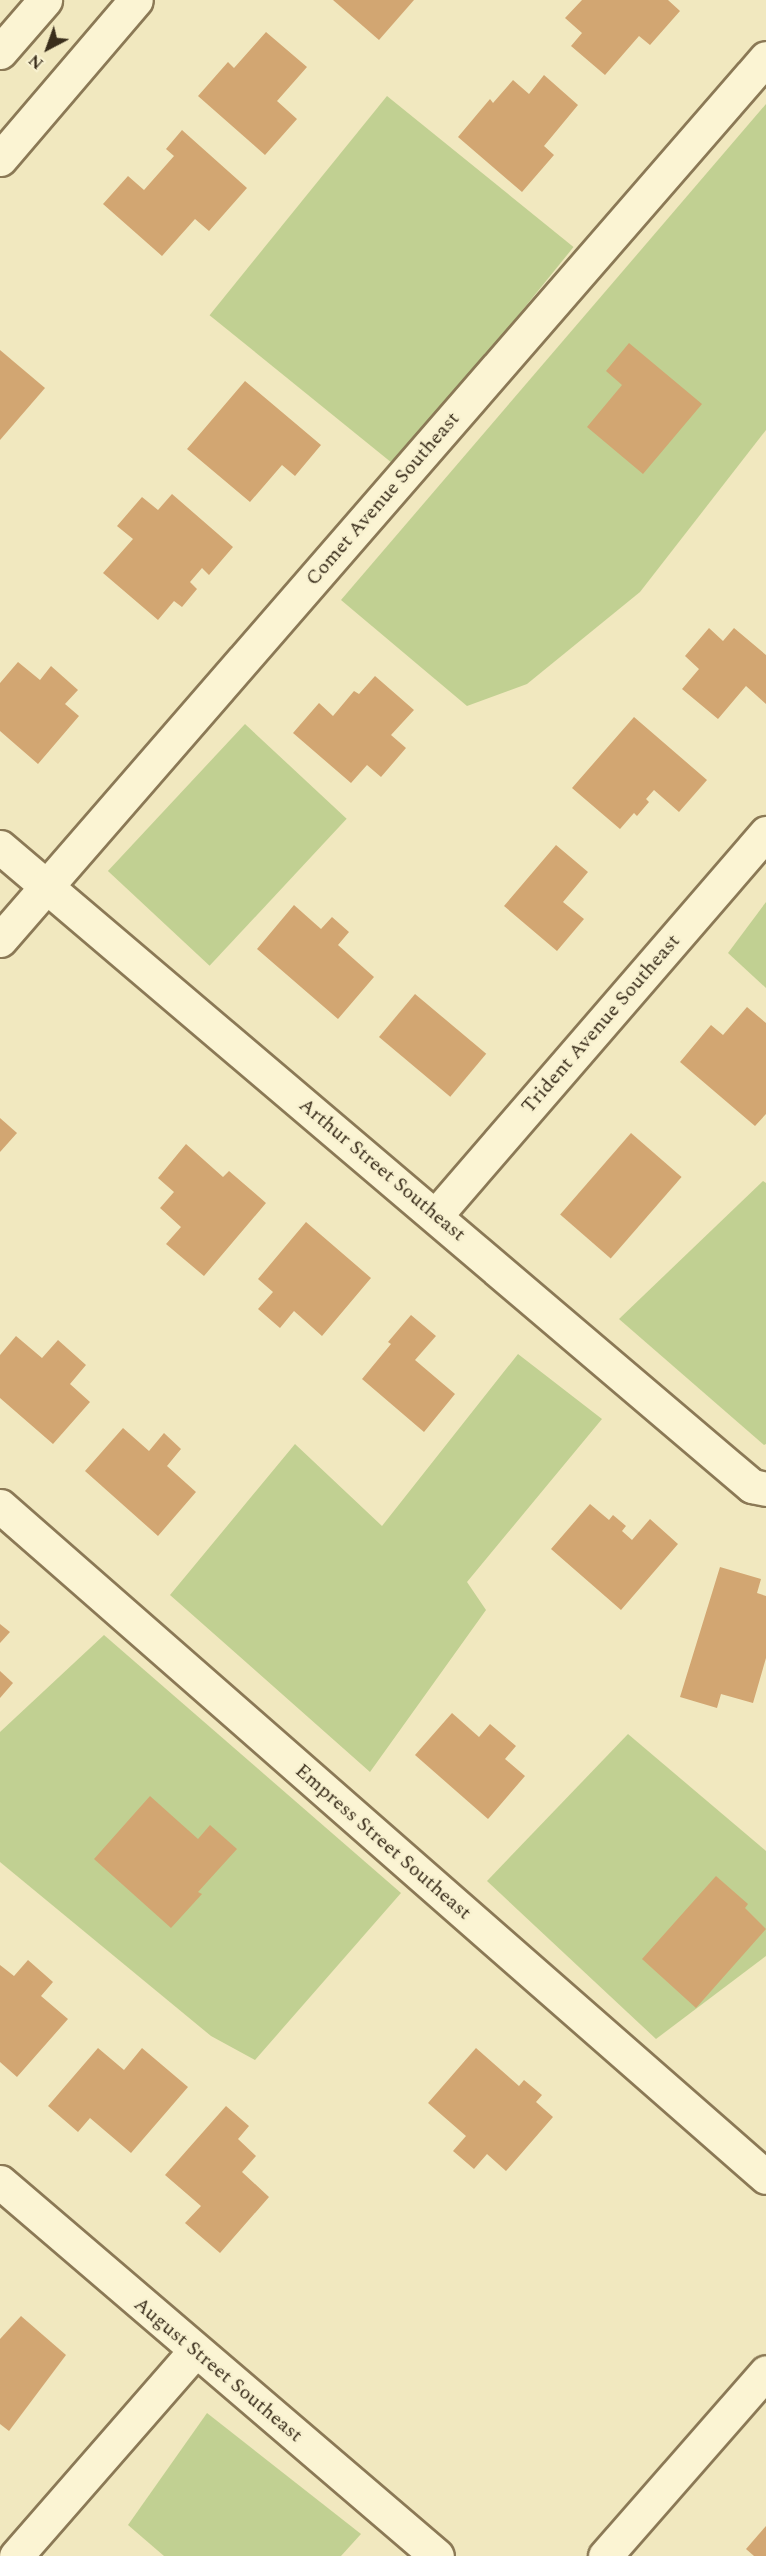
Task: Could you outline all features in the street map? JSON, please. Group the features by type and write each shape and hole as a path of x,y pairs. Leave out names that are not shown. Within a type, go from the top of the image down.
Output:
{"street":[{"path":"0,52 45,0"},
{"path":"0,159 136,0"},
{"name":"Comet Avenue Southeast","path":"0,940 766,58"},
{"name":"Trident Avenue Southeast","path":"436,1215 766,833"},
{"name":"Arthur Street Southeast","path":"0,847 436,1215 752,1486 766,1489"},
{"name":"Empress Street Southeast","path":"0,1506 766,2176"},
{"name":"August Street Southeast","path":"0,2182 195,2351 438,2556"},
{"path":"16,2556 195,2351"},
{"path":"605,2556 766,2372"}],"green space":[{"path":"387,96 574,247 396,466 210,315"},
{"path":"766,104 766,430 640,592 527,684 467,706 341,600"},
{"path":"245,724 347,819 210,966 108,871"},
{"path":"766,902 766,988 728,953"},
{"path":"763,1181 766,1183 766,1444 764,1445 619,1319"},
{"path":"518,1354 602,1419 467,1582 486,1610 370,1772 170,1595 295,1444 382,1526"},
{"path":"104,1635 401,1893 255,2060 211,2036 0,1862 0,1732"},
{"path":"628,1734 766,1851 766,1956 656,2039 487,1881"},
{"path":"207,2413 361,2534 341,2556 164,2556 128,2525"}],"building":[{"path":"333,0 414,0 379,40"},
{"path":"582,0 668,0 680,11 650,45 639,36 605,75 571,46 582,33 565,18"},
{"path":"266,32 307,67 277,101 297,119 265,155 198,96 228,62 234,68"},
{"path":"544,75 578,105 544,146 554,155 522,192 458,137 490,99 493,103 513,80 529,94"},
{"path":"182,130 247,188 209,231 195,219 162,256 103,204 128,176 144,190 174,156 166,149"},
{"path":"629,343 702,404 643,474 587,427 622,385 606,371"},
{"path":"0,350 45,388 0,440"},
{"path":"245,381 321,445 295,476 282,465 250,502 187,449"},
{"path":"172,494 233,547 209,575 202,568 190,582 197,589 182,607 174,601 158,620 103,573 133,539 117,526 142,497 158,510"},
{"path":"709,628 723,641 734,628 766,655 766,704 746,686 718,719 682,689 699,669 685,656"},
{"path":"18,662 40,680 51,666 78,690 65,704 79,716 38,764 0,731 0,683"},
{"path":"375,676 414,710 391,735 406,748 381,777 367,765 351,783 293,733 319,703 333,716 354,691 359,694"},
{"path":"634,717 707,780 679,812 654,790 646,799 649,802 637,816 634,813 620,829 572,788"},
{"path":"556,845 588,872 563,902 584,919 557,951 504,906"},
{"path":"294,905 321,929 332,917 349,932 338,945 374,977 338,1019 257,949"},
{"path":"415,994 486,1054 450,1097 379,1037"},
{"path":"747,1007 766,1023 766,1114 755,1126 680,1062 711,1025 723,1035"},
{"path":"0,1118 17,1133 0,1152"},
{"path":"631,1133 682,1177 611,1258 560,1215"},
{"path":"186,1144 223,1177 229,1171 266,1203 204,1276 166,1244 181,1227 160,1208 174,1192 158,1178"},
{"path":"306,1222 371,1278 322,1336 294,1311 280,1328 258,1309 273,1292 258,1279"},
{"path":"411,1315 436,1336 415,1360 455,1394 424,1432 362,1379 391,1344 388,1342"},
{"path":"16,1336 42,1358 58,1340 86,1365 70,1384 90,1402 53,1444 0,1398 0,1355"},
{"path":"123,1428 149,1451 164,1433 181,1449 167,1466 196,1492 158,1536 85,1471"},
{"path":"590,1504 609,1520 613,1515 626,1526 622,1531 632,1540 650,1519 678,1544 621,1610 551,1549"},
{"path":"720,1567 761,1579 757,1593 766,1596 766,1658 753,1703 721,1694 717,1708 680,1697"},
{"path":"0,1624 10,1632 0,1643"},
{"path":"0,1671 13,1683 0,1698"},
{"path":"452,1713 479,1737 490,1724 516,1746 505,1759 525,1776 488,1819 415,1755"},
{"path":"150,1796 198,1839 210,1825 237,1849 198,1892 202,1894 171,1928 94,1859"},
{"path":"716,1876 748,1904 745,1908 766,1929 696,2008 642,1959"},
{"path":"28,1960 53,1982 41,1996 68,2019 17,2077 0,2062 0,1965 14,1976"},
{"path":"98,2048 124,2070 142,2048 188,2087 131,2153 90,2118 78,2132 48,2106"},
{"path":"476,2048 519,2086 524,2080 542,2095 536,2102 553,2117 506,2171 487,2154 474,2169 453,2151 466,2136 428,2103"},
{"path":"226,2106 249,2126 238,2139 256,2156 242,2172 269,2197 220,2253 185,2223 201,2206 165,2175"},
{"path":"21,2316 66,2355 9,2431 0,2424 0,2339"},
{"path":"766,2526 766,2556 754,2556 746,2549"}]}
